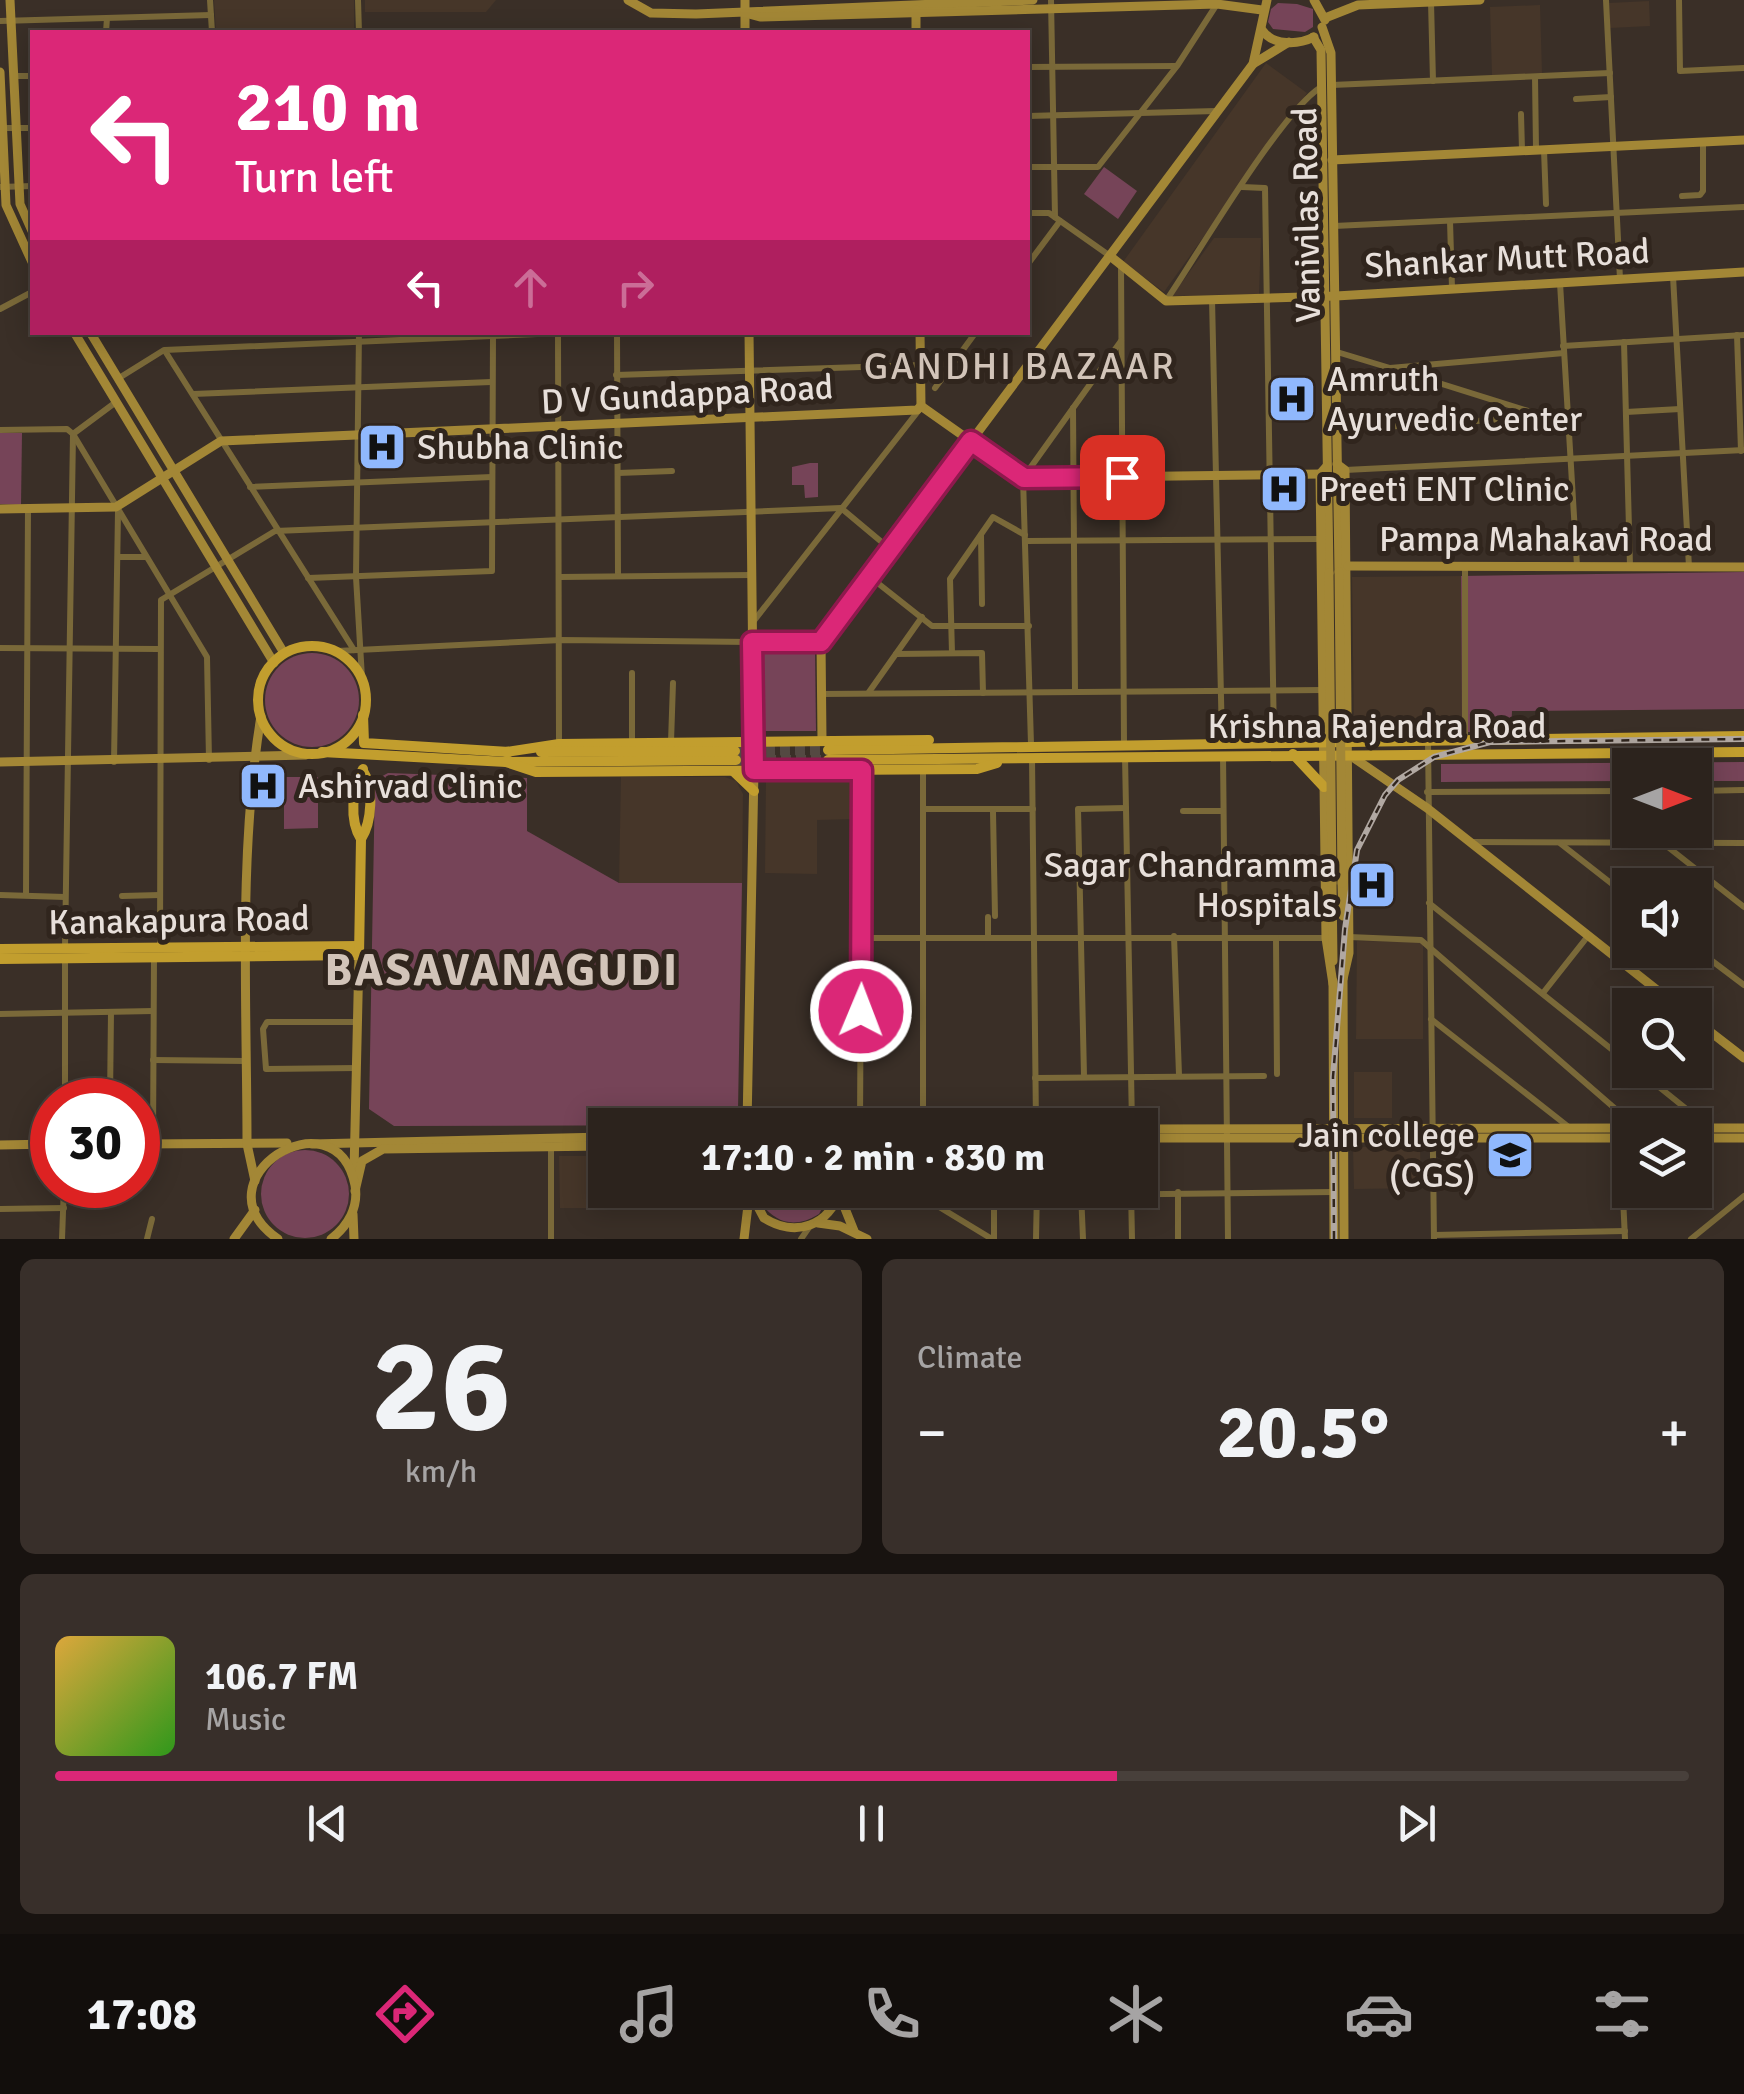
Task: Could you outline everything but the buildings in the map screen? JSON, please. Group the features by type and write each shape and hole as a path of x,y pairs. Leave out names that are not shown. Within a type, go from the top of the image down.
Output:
{"main road":[{"path":"10,0 6,20 14,76 20,204 30,226"},
{"path":"628,0 652,13 745,13 760,17 1033,0"},
{"path":"745,0 746,30"},
{"path":"853,0 865,7"},
{"path":"1314,0 1324,23"},
{"path":"1253,64 1289,42 1313,37 1324,23 1358,4 1480,0"},
{"path":"745,13 885,3 1264,5 1253,64 821,642 826,750"},
{"name":"Vanivilas Road","path":"1324,23 1329,40 1324,183 1336,352 1337,430 1332,469"},
{"path":"1262,30 1272,39 1289,42"},
{"path":"1313,37 1321,50 1326,86"},
{"path":"14,76 0,75 2,187 30,258"},
{"name":"Vanivilas Road","path":"1326,86 1334,226 1332,469"},
{"path":"1332,160 1744,140"},
{"path":"1110,256 1166,301"},
{"name":"Shankar Mutt Road","path":"1166,301 1331,296 1744,272"},
{"path":"76,335 274,663"},
{"path":"92,335 284,653"},
{"path":"746,1108 754,791 749,335"},
{"path":"920,335 920,408 1024,478 1270,475 1332,469"},
{"name":"D V Gundappa Road","path":"221,441 920,408"},
{"path":"0,509 117,508 221,441"},
{"path":"1332,469 1321,539 1322,690 1326,938 1338,982"},
{"path":"1332,469 1348,742 1348,937 1338,982"},
{"name":"Pampa Mahakavi Road","path":"1338,571 1744,567"},
{"path":"1338,571 1338,1133 1344,1239"},
{"path":"752,642 821,642"},
{"path":"238,1236 255,1210 255,1181 247,1144 247,1060 254,759 261,716 258,693 263,675 284,653 306,645 337,651 362,678 363,771 356,782 354,827 362,839 355,1190"},
{"path":"0,762 306,756 355,737 363,714"},
{"path":"261,716 275,740 306,756"},
{"path":"1428,747 1465,741 1744,736"},
{"name":"Krishna Rajendra Road","path":"826,750 977,740 1223,755 1348,755 1428,747"},
{"name":"Krishna Rajendra Road","path":"1010,759 1274,740 1612,751"},
{"path":"364,743 506,757 559,744 754,742 826,750 1010,759"},
{"path":"322,752 363,757 735,760 754,770 976,769 1010,759"},
{"name":"Krishna Rajendra Road","path":"1712,752 1744,752"},
{"path":"1294,754 1324,786"},
{"path":"1348,755 1428,808 1654,988"},
{"path":"506,757 536,772 735,760"},
{"path":"735,760 754,791"},
{"name":"Kanakapura Road","path":"0,949 65,954"},
{"name":"Kanakapura Road","path":"0,959 65,954 359,951"},
{"path":"1712,1033 1744,1058"},
{"path":"1516,1133 1570,1128 1612,1132"},
{"path":"1712,1133 1744,1128"},
{"path":"1158,1130 1612,1133"},
{"path":"1158,1137 1227,1133"},
{"path":"1334,1239 1338,1133"},
{"path":"1712,1133 1744,1138"},
{"path":"160,1144 588,1137"},
{"path":"255,1181 271,1155 300,1143"},
{"path":"0,1145 30,1144"},
{"path":"312,1144 333,1152 353,1179"},
{"path":"354,1239 355,1190 362,1161 383,1149 588,1146"},
{"path":"744,1239 747,1208"},
{"path":"755,1208 775,1225 792,1230 814,1225 854,1231 867,1239"},
{"path":"814,1225 831,1208"},
{"path":"846,1208 854,1231"},
{"path":"255,1210 278,1239"},
{"path":"330,1239 353,1212"}],"street":[{"path":"210,0 212,30"},
{"path":"358,0 359,30"},
{"path":"1606,0 1620,279"},
{"path":"1679,0 1680,71 1744,68"},
{"path":"1030,167 1098,167 1177,66 1212,2"},
{"path":"1432,2 1433,81"},
{"path":"1030,261 1057,219 1051,5"},
{"path":"6,20 211,15"},
{"path":"106,18 106,30"},
{"path":"1030,67 1177,66"},
{"path":"1166,301 1308,96 1326,86 1610,73"},
{"path":"14,76 30,76"},
{"path":"1535,77 1546,204"},
{"path":"1576,99 1611,97"},
{"path":"1030,116 1218,111"},
{"path":"1521,114 1522,150"},
{"path":"1,128 30,128"},
{"path":"1682,196 1700,195 1703,191 1703,142"},
{"path":"2,187 30,186"},
{"path":"1242,187 1265,188 1274,740"},
{"path":"1334,226 1744,207"},
{"path":"1030,213 1057,219 1110,256"},
{"path":"1450,221 1452,288"},
{"path":"1122,266 1124,748 1132,1108"},
{"path":"1673,276 1689,567"},
{"path":"1560,283 1576,567"},
{"path":"0,309 30,293"},
{"path":"1212,299 1222,741"},
{"path":"118,379 164,350 448,335"},
{"path":"308,578 492,571 493,335"},
{"path":"558,335 559,744"},
{"path":"617,335 618,576"},
{"path":"934,388 974,335"},
{"path":"1332,469 1742,450 1740,335 1624,342 1390,368"},
{"path":"359,337 356,650 362,678"},
{"path":"1031,744 1024,478 1122,340"},
{"path":"1624,342 1630,567"},
{"path":"164,350 275,531 356,650"},
{"path":"1336,352 1546,416"},
{"path":"616,375 953,364"},
{"path":"192,394 491,382"},
{"path":"73,434 116,402"},
{"path":"752,622 920,408"},
{"path":"1073,408 1075,691"},
{"path":"1626,412 1680,409"},
{"path":"1337,430 1568,416"},
{"path":"0,430 67,429 73,434 207,657 209,760"},
{"path":"65,1078 73,434"},
{"path":"618,473 672,471"},
{"path":"250,487 492,477"},
{"path":"26,894 28,508"},
{"path":"114,762 117,508"},
{"path":"152,1078 160,896 160,600 275,531 492,523 559,516 841,508 890,549"},
{"path":"952,653 950,579 993,518 1026,538 1321,539"},
{"path":"981,534 982,604"},
{"path":"118,558 148,557"},
{"path":"1465,567 1465,741"},
{"path":"560,577 752,575"},
{"path":"870,577 932,626 1029,626"},
{"path":"869,692 922,617"},
{"path":"337,651 561,640 752,642"},
{"path":"0,648 160,649"},
{"path":"896,654 982,653 983,693"},
{"path":"632,673 632,743"},
{"path":"671,742 673,683"},
{"path":"821,694 1322,690"},
{"path":"1428,747 1434,1237 1625,1235 1625,1208"},
{"path":"1223,755 1228,1239"},
{"path":"1032,758 1036,1108"},
{"path":"923,769 923,1108"},
{"path":"860,1108 862,770"},
{"path":"1712,791 1744,790"},
{"path":"1428,792 1612,792"},
{"path":"1084,1076 1078,809 1126,808"},
{"path":"923,809 1033,809"},
{"path":"1183,811 1223,810"},
{"path":"988,938 993,812"},
{"path":"1466,842 1612,841"},
{"path":"1712,842 1744,843"},
{"path":"1560,843 1612,884"},
{"path":"1669,848 1744,907"},
{"path":"0,895 65,897"},
{"path":"122,896 160,896"},
{"path":"1429,903 1612,1049"},
{"path":"1174,936 1179,1075"},
{"path":"1543,993 1588,936"},
{"path":"1348,937 1420,939 1616,1108"},
{"path":"862,938 1326,938"},
{"path":"1276,938 1277,1074"},
{"path":"1712,961 1744,985"},
{"path":"0,1014 153,1011"},
{"path":"110,1078 111,1012"},
{"path":"1430,1018 1570,1128"},
{"path":"358,1022 267,1022 262,1060 266,1069 358,1068"},
{"path":"152,1060 247,1060"},
{"path":"1036,1078 1264,1076"},
{"path":"1659,1088 1681,1108"},
{"path":"551,1146 552,1239"},
{"path":"1158,1192 1333,1192"},
{"path":"1178,1192 1178,1239"},
{"path":"1691,1239 1744,1196"},
{"path":"0,1209 64,1208 62,1239"},
{"path":"942,1208 992,1239 993,1208"},
{"path":"1036,1208 1036,1239"},
{"path":"1082,1208 1083,1239"},
{"path":"1131,1208 1132,1239"},
{"path":"147,1239 152,1219"},
{"path":"801,1239 814,1225"}],"shaded area":[{"path":"214,0 354,0 354,30 216,30"},
{"path":"365,0 496,0 486,12 365,12"},
{"path":"1649,1 1650,26 1610,28 1609,3"},
{"path":"1278,3 1313,9 1313,27 1305,32 1273,29 1268,22 1271,9"},
{"path":"1540,5 1542,73 1492,75 1490,7"},
{"path":"1266,63 1307,93 1164,292 1123,262"},
{"path":"1104,167 1137,191 1118,219 1084,194"},
{"path":"1214,238 1261,238 1259,294 1172,296"},
{"path":"0,433 22,433 21,505 0,504"},
{"path":"818,463 818,497 805,498 804,485 792,485 792,467"},
{"path":"1744,572 1744,709 1512,711 1511,732 1462,732 1461,576"},
{"path":"1461,576 1462,732 1354,731 1352,577"},
{"path":"764,648 815,648 816,731 764,731"},
{"path":"312,653 330,657 345,667 355,682 359,700 355,718 345,733 330,743 312,747 294,743 279,733 269,718 265,700 269,682 279,667 294,657"},
{"path":"1712,762 1744,762 1744,781 1712,781"},
{"path":"1612,763 1612,781 1441,782 1441,764"},
{"path":"388,773 527,778 527,831 619,883 742,883 738,1108 588,1108 588,1125 394,1126 369,1109 375,780"},
{"path":"766,775 854,775 854,819 817,820 817,874 765,873"},
{"path":"284,777 318,777 318,828 284,829"},
{"path":"621,777 725,777 736,781 743,794 742,883 619,883"},
{"path":"1357,941 1423,942 1423,1039 1356,1039"},
{"path":"1354,1072 1392,1072 1392,1118 1354,1118"},
{"path":"1420,1146 1421,1188 1354,1189 1353,1147"},
{"path":"305,1150 322,1153 336,1163 346,1177 346,1211 336,1225 322,1235 305,1238 288,1235 274,1225 264,1211 261,1194 264,1177 274,1163 288,1153"},
{"path":"559,1156 588,1156 588,1208 560,1208"},
{"path":"765,1208 822,1208 819,1214 798,1222 772,1215"}],"tunnel":[{"path":"735,751 828,750"},
{"path":"736,760 828,760"}],"railway":[{"path":"1334,1239 1333,1077 1345,929 1357,850 1385,795 1398,780 1434,757 1490,742 1744,739"}],"place":[{"name":"Amruth Ayurvedic Center","path":"1292,399"},
{"name":"Shubha Clinic","path":"382,447"},
{"name":"Preeti ENT Clinic","path":"1284,489"},
{"name":"Ashirvad Clinic","path":"263,786"},
{"name":"Sagar Chandramma Hospitals","path":"1372,885"},
{"name":"Jain college (CGS)","path":"1510,1155"}],"district":[{"name":"GANDHI BAZAAR","path":"1020,366"},
{"name":"BASAVANAGUDI","path":"502,969"}],"route":[{"path":"861,1011 862,770 754,770 752,642 821,642 971,441 1024,478 1122,477"}]}
